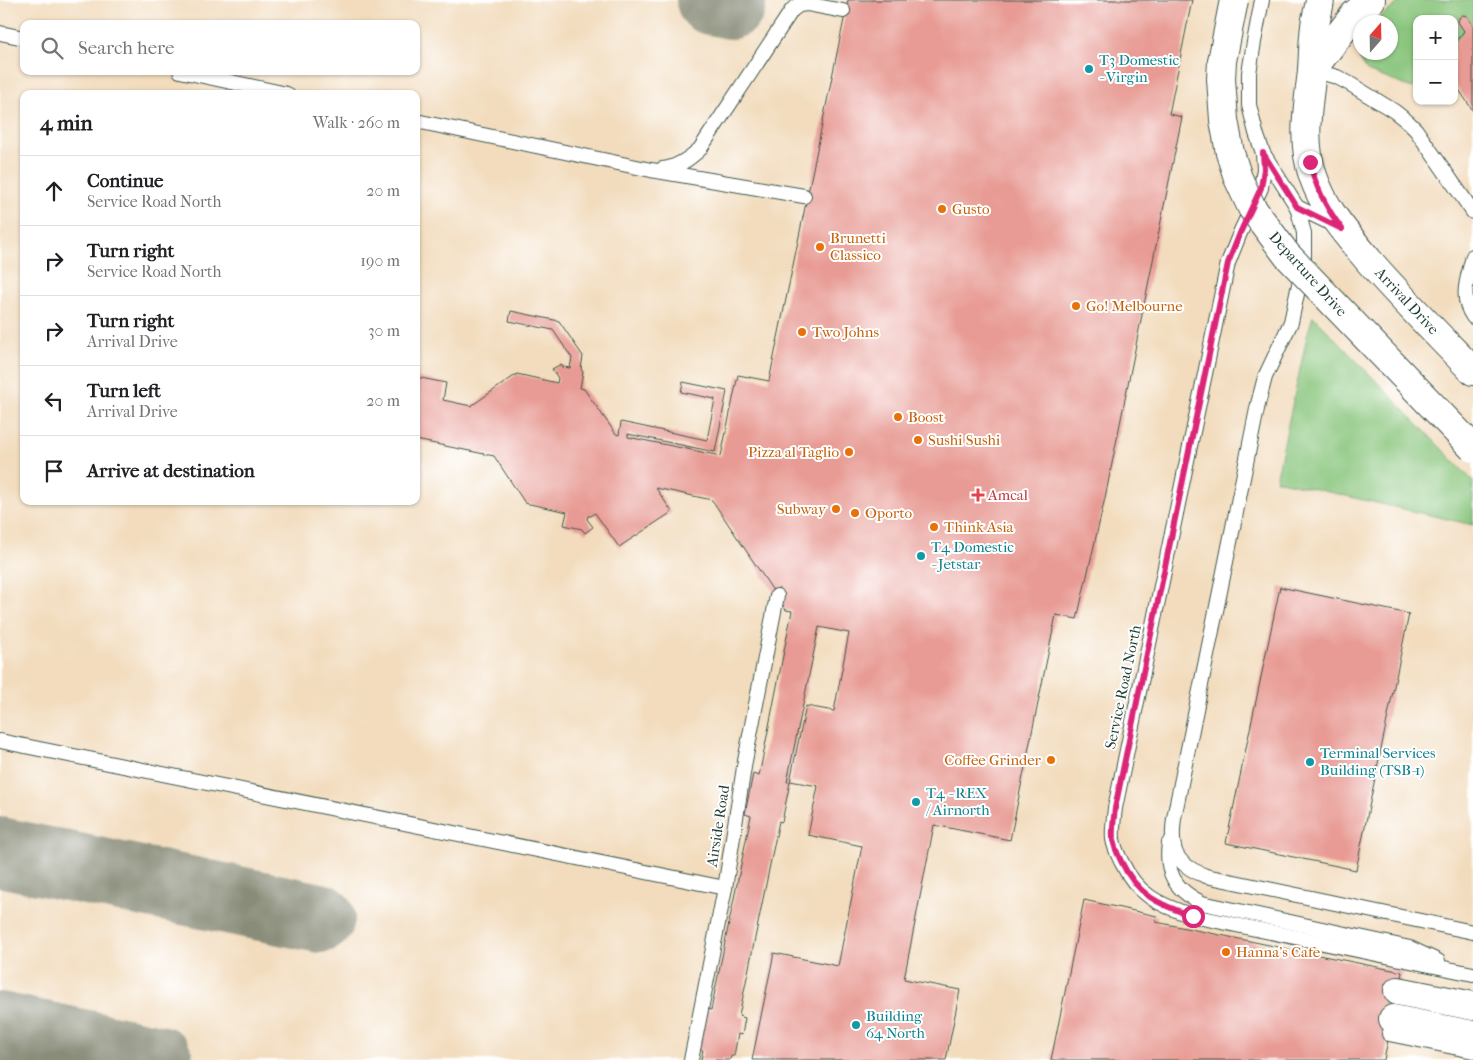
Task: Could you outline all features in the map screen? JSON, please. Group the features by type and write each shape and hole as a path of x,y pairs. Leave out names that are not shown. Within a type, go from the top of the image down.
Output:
{"street":[{"name":"Departure Drive","path":"1234,0 1222,61 1221,86 1224,120 1230,153 1238,178 1252,208 1287,255 1473,448"},
{"name":"Arrival Drive","path":"1320,0 1315,25 1306,121 1306,142 1312,175 1330,213 1342,229 1400,296 1473,371"},
{"path":"1312,70 1355,14 1371,0"},
{"path":"1398,991 1473,1006"},
{"path":"1391,1027 1473,1035"}],"lane":[{"path":"1262,0 1249,73 1248,94 1253,122 1263,153 1297,207 1304,233 1304,261 1290,322 1265,377 1258,404 1174,818 1168,850 1170,872 1183,891 1191,898 1213,906 1410,948 1458,971"},
{"path":"652,170 666,169 678,165 700,149 792,10 799,5 807,4 843,11"},
{"path":"0,33 20,37"},
{"path":"1312,70 1337,77 1350,84 1382,103 1408,122 1427,145 1473,212"},
{"path":"199,75 269,90"},
{"path":"420,122 652,170 804,196"},
{"name":"Service Road North","path":"1263,153 1264,169 1261,188 1228,263 1115,808 1113,841 1117,854 1129,877 1138,888 1150,898 1176,910 1193,916 1473,974"},
{"name":"Arrival Drive","path":"1297,207 1342,229"},
{"path":"1473,256 1467,281 1465,302 1473,318"},
{"name":"Airside Road","path":"691,1060 725,888 745,762 778,596"},
{"path":"0,741 725,888"},
{"path":"1174,818 1172,841 1175,854 1186,866 1199,873 1473,932"},
{"path":"1391,1027 1473,1051"}],"green space":[{"path":"1402,0 1473,0 1473,26 1467,16 1463,15 1459,18 1458,22 1458,15 1413,15 1413,87 1367,71 1360,60 1398,60 1398,15 1383,15"},
{"path":"1458,22 1464,31 1458,38"},
{"path":"1313,316 1473,481 1473,525 1276,480"}],"building":[{"name":"T4 Domestic - Jetstar","path":"848,0 1192,0 1169,114 1182,117 1105,498 1077,619 1056,615 1010,840 934,825 904,979 960,990 946,1060 752,1060 774,953 838,966 862,846 808,835 818,786 790,781 806,706 834,711 849,633 819,627 787,782 790,782 782,822 779,821 739,1016 745,1018 742,1035 738,1034 734,1056 731,1056 730,1060 701,1060 703,1050 697,1049 705,1009 711,1010 751,816 745,814 753,774 759,776 792,611 786,610 712,500 656,488 672,512 619,547 595,513 588,516 587,519 593,527 585,533 582,529 564,525 567,512 525,503 494,456 420,441 420,378 446,383 443,400 471,406 517,374 557,383 558,378 552,369 561,364 563,367 570,368 572,358 553,330 509,321 511,311 559,321 583,356 580,388 584,389 616,434 619,435 621,422 707,440 715,399 681,392 683,382 727,391 715,452 628,434 628,437 721,456 738,375 769,381"},
{"path":"1463,15 1467,16 1473,26 1473,111 1458,88 1458,39 1464,31 1458,22 1459,18"},
{"name":"Terminal Services Building (TSB-1)","path":"1280,587 1409,614 1356,870 1226,843"},
{"path":"1084,900 1157,916 1156,922 1402,972 1384,1060 1051,1060"}],"taxiway":[{"path":"711,0 731,4"},
{"path":"0,852 320,918"},
{"path":"0,1027 158,1060"}],"place":[{"name":"T3 Domestic - Virgin","path":"1089,69"},
{"name":"Gusto","path":"942,209"},
{"name":"Brunetti Classico","path":"820,247"},
{"name":"Go! Melbourne","path":"1076,306"},
{"name":"Two Johns","path":"802,332"},
{"name":"Boost","path":"898,417"},
{"name":"Sushi Sushi","path":"918,440"},
{"name":"Pizza al Taglio","path":"849,452"},
{"name":"Amcal","path":"978,495"},
{"name":"Subway","path":"836,509"},
{"name":"Oporto","path":"855,513"},
{"name":"Think Asia","path":"934,527"},
{"name":"T4 Domestic - Jetstar","path":"921,556"},
{"name":"Coffee Grinder","path":"1051,760"},
{"name":"Terminal Services Building (TSB-1)","path":"1310,762"},
{"name":"T4 - REX / Airnorth","path":"916,802"},
{"name":"Hanna's Cafe","path":"1226,952"},
{"name":"Building 64 North","path":"856,1025"}],"route":[{"path":"1193,916 1150,898 1129,877 1117,854 1113,841 1115,808 1228,263 1264,179 1263,153 1297,207 1342,229 1330,213 1323,199 1312,175 1310,162"}]}
